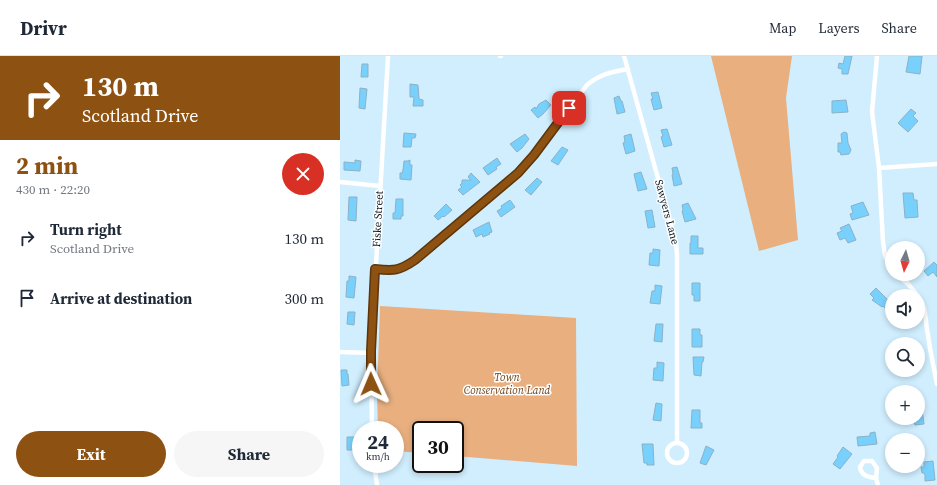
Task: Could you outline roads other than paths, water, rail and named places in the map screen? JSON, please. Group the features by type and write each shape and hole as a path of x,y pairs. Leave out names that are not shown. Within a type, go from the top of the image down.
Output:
{"street":[{"name":"Fiske Street","path":"372,421 371,353 388,56"},
{"name":"Sawyers Lane","path":"624,56 676,243 678,443"},
{"path":"877,56 872,112 879,168 885,255"},
{"path":"375,269 397,270 415,260 526,165 587,84 596,77 607,73 628,69"},
{"path":"879,168 937,164"},
{"path":"340,182 380,186"},
{"path":"905,281 912,289"},
{"path":"925,313 927,334 937,384"},
{"path":"340,352 371,353"},
{"name":"Sawyers Lane","path":"678,443 686,448 687,454 682,462 676,463 668,457 668,451 671,445 678,443"},
{"path":"876,478 865,476 862,472 861,465 864,461 870,460 875,462 877,468 876,478 878,485"},
{"path":"375,473 376,485"}],"park label":[{"name":"Town Conservation Land","path":"507,383"}]}
